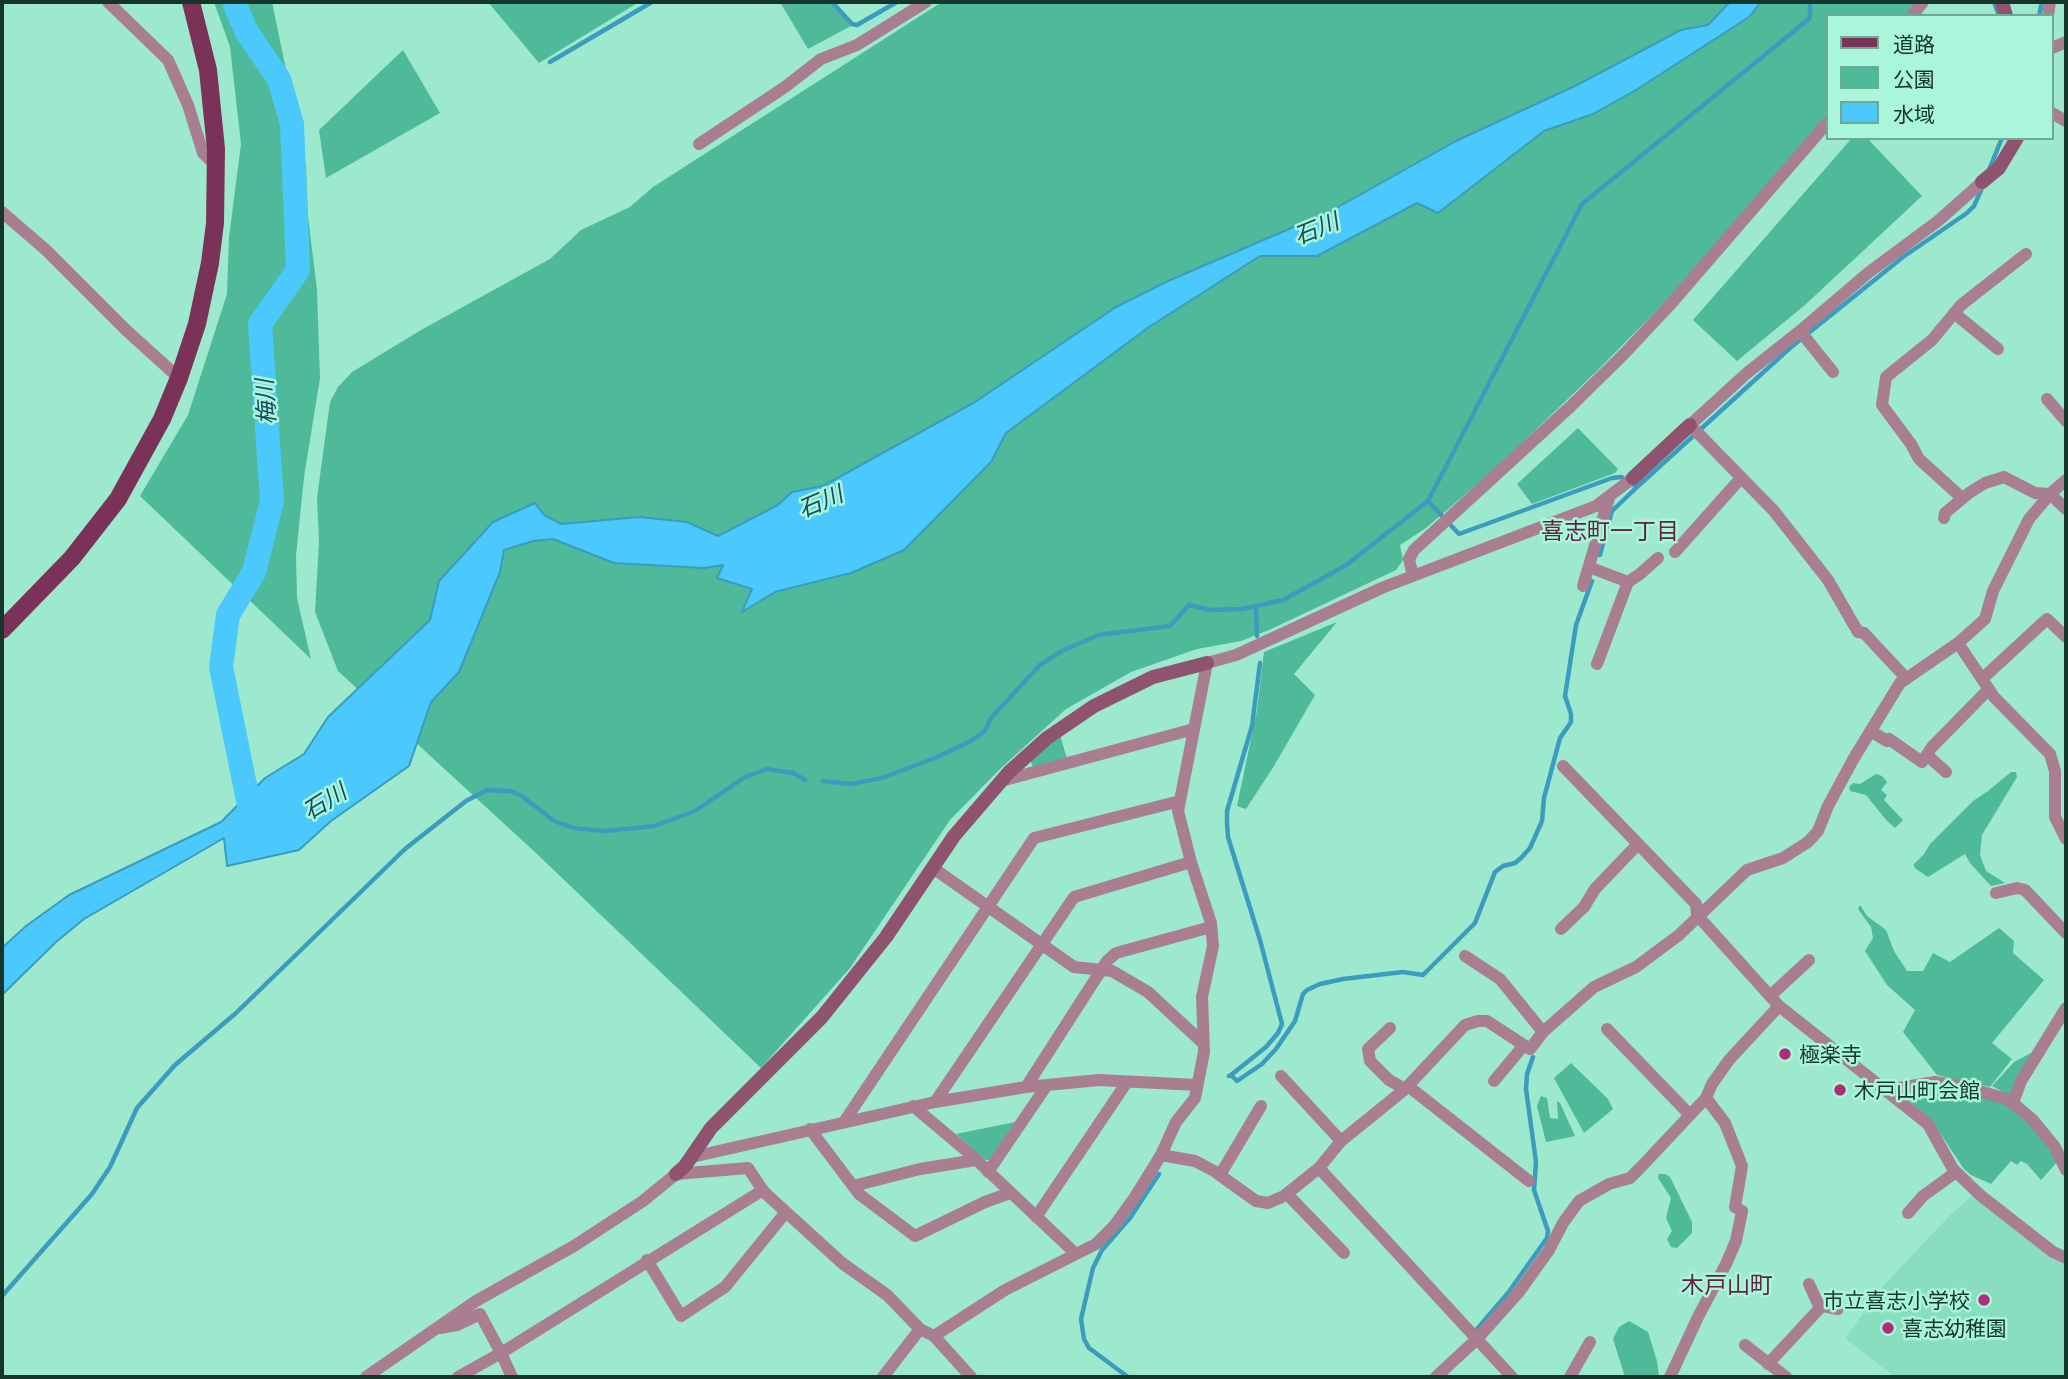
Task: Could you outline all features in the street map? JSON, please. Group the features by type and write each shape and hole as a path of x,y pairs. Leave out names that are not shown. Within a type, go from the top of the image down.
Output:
{"main road":[{"path":"2,630 72,558 118,499 146,452 179,378 197,324 215,223 216,166 210,82 191,2"}],"street":[{"path":"108,2 168,60 188,105 203,153 216,166"},
{"path":"699,144 785,87 821,59 857,45 926,2"},
{"path":"1413,576 1409,559 1414,550 1624,354 1678,296 1826,124"},
{"path":"366,1377 480,1299 574,1246 643,1201 676,1174 692,1157 711,1128 822,1017 886,937 954,836 1001,781 1047,738 1094,706 1153,677 1236,655 1413,576 1596,506 1609,498 1746,373 1804,335 1868,273 1938,221 1999,168 2016,140"},
{"path":"2,212 46,250 126,330 179,378"},
{"path":"1962,499 1919,459 1911,443 1882,405 1886,377 1932,340 1961,305 2026,254"},
{"path":"1954,313 1998,349"},
{"path":"1804,335 1833,372"},
{"path":"2047,399 2064,414"},
{"path":"1690,425 1774,511 1828,580 1858,632 1864,633 1906,678"},
{"path":"1944,518 1945,513 1985,483 2004,477 2035,493 2050,494 2066,509"},
{"path":"1675,552 1741,478"},
{"path":"1161,1155 1195,1161 1256,1200 1268,1203 1287,1194 1319,1168 1342,1141 1407,1087 1465,1025 1487,1021 1530,1049 1543,1032 1594,987 1636,967 1679,935 1747,870 1783,858 1808,842 1818,831 1854,758 1900,683 1958,643 1985,619 1993,591 2029,519 2066,480"},
{"path":"1583,586 1609,498"},
{"path":"1597,664 1628,582 1658,558"},
{"path":"1589,567 1628,582"},
{"path":"1872,732 1887,741 1889,739 1922,762 1986,684 2047,620 2066,637"},
{"path":"1958,643 1994,697 2050,754 2055,771 2055,817 2066,839"},
{"path":"934,1336 1005,1290 1096,1244 1114,1226 1161,1155 1176,1122 1195,1098 1203,1043 1202,998 1213,946 1211,927 1178,811 1207,663"},
{"path":"1001,781 1194,729"},
{"path":"1927,755 1946,772"},
{"path":"1563,766 1696,904 1697,915 1779,1006 1875,1085 1887,1090 1928,1124 1956,1172 1980,1195 2053,1252 2066,1258"},
{"path":"844,1122 1034,838 1180,801"},
{"path":"1562,929 1638,844"},
{"path":"935,1102 1074,897 1191,862"},
{"path":"933,868 1074,967 1112,971 1148,992 1203,1043"},
{"path":"1996,893 2017,888 2025,890 2066,933"},
{"path":"1026,1087 1101,970 1116,953 1211,927"},
{"path":"1465,956 1500,979 1543,1032"},
{"path":"1770,996 1809,960"},
{"path":"1500,979 1509,968"},
{"path":"1436,1377 1477,1339 1519,1292 1579,1201 1609,1184 1630,1178 1706,1098 1712,1084 1729,1060 1779,1006"},
{"path":"2013,1103 2021,1081 2066,1008"},
{"path":"1390,1028 1368,1049 1370,1061 1389,1080 1407,1087 1529,1181"},
{"path":"1607,1029 1690,1115"},
{"path":"1494,1081 1524,1045"},
{"path":"1281,1076 1342,1141"},
{"path":"692,1157 914,1106 1026,1087 1099,1080 1198,1085"},
{"path":"1036,1217 1127,1082"},
{"path":"1887,1090 1935,1083 1990,1093 2013,1103 2033,1120 2055,1147 2066,1170"},
{"path":"988,1172 1046,1085"},
{"path":"1670,1377 1736,1241 1742,1211 1735,1207 1742,1166 1737,1150 1725,1122 1706,1098"},
{"path":"914,1106 1076,1254"},
{"path":"1220,1175 1261,1106"},
{"path":"810,1129 859,1194 915,1236 985,1202 1010,1193"},
{"path":"853,1186 920,1169 976,1160"},
{"path":"676,1174 748,1168 763,1190 786,1212 842,1263 887,1295 920,1329 934,1336 971,1377"},
{"path":"1319,1168 1512,1377"},
{"path":"1908,1213 1923,1196 1956,1172"},
{"path":"458,1377 763,1190"},
{"path":"1287,1194 1344,1253"},
{"path":"647,1260 681,1316 725,1286 786,1212"},
{"path":"1314,1245 1325,1234"},
{"path":"1809,1284 1820,1308"},
{"path":"1768,1364 1820,1308 1823,1306 1838,1309"},
{"path":"436,1328 457,1325 480,1314 512,1377"},
{"path":"883,1377 920,1329"},
{"path":"1570,1377 1590,1342"},
{"path":"1745,1345 1786,1377"}],"shaded area":[{"name":"市立喜志小学校","path":"1976,1193 2053,1259 2066,1265 2066,1377 1895,1377 1845,1338 1886,1283 1952,1213"}],"green space":[{"path":"214,2 272,2 306,166 308,216 317,290 320,378 304,477 296,556 297,598 311,659 140,496 188,415 227,294 229,237 241,144 230,47"},
{"path":"488,2 639,2 539,63"},
{"path":"780,2 830,2 851,26 808,49"},
{"path":"942,2 1922,2 1913,14 1826,14 1826,116 1670,297 1597,371 1495,469 1426,528 1400,545 1403,560 1396,570 1241,641 1197,649 1131,672 1066,709 1001,768 950,820 850,968 761,1068 537,854 338,671 315,612 319,542 317,498 330,402 338,387 352,372 421,330 550,259 581,230 630,207 653,187"},
{"path":"403,50 440,113 326,178 319,130"},
{"path":"1850,140 1869,140 1922,196 1805,305 1737,361 1693,320"},
{"path":"1578,428 1618,469 1615,473 1532,504 1517,484"},
{"path":"1337,622 1294,674 1315,695 1246,809 1237,806 1257,710 1264,652"},
{"path":"1060,735 1067,759 1033,767 1031,762 1034,756"},
{"path":"2011,772 2016,772 2017,777 1982,835 1980,855 1986,871 2005,883 1991,886 1965,854 1928,877 1916,869 1913,865 1930,844 1973,801"},
{"path":"1876,774 1887,782 1881,790 1887,795 1884,800 1903,820 1895,828 1866,795 1850,791 1849,787 1853,783 1860,784"},
{"path":"1860,905 1867,916 1886,930 1894,951 1907,971 1923,971 1933,953 1950,962 1999,928 2014,941 2013,953 2044,980 1992,1043 2012,1059 1990,1087 1937,1075 1903,1032 1915,1010 1887,985 1865,951 1873,938 1871,927 1858,909"},
{"path":"2035,1051 2012,1097 1992,1086 2014,1062"},
{"path":"1571,1063 1608,1099 1613,1109 1584,1133 1554,1078"},
{"path":"1951,1087 2008,1104 2030,1123 2058,1161 2041,1180 2021,1161 2017,1165 2011,1161 1991,1184 1971,1175 1964,1169 1934,1124 1900,1092"},
{"path":"1541,1096 1547,1098 1550,1118 1558,1119 1557,1101 1560,1103 1575,1136 1546,1142 1537,1106"},
{"path":"1015,1122 990,1160 985,1160 956,1134"},
{"path":"1659,1174 1670,1177 1692,1222 1692,1233 1677,1248 1671,1247 1667,1239 1672,1231 1666,1218 1671,1198 1658,1178"},
{"path":"1629,1321 1648,1332 1659,1377 1625,1377 1613,1339 1619,1327"}],"water":[{"name":"石川","path":"1730,2 1761,2 1749,17 1636,90 1593,114 1544,131 1438,213 1417,203 1317,256 1260,256 1149,327 1006,433 991,462 904,550 851,573 775,592 742,612 752,589 717,578 723,565 704,568 614,563 553,539 533,541 504,550 500,572 459,672 431,702 409,766 331,821 299,850 227,866 224,838 84,919 56,942 2,995 2,948 26,926 69,895 221,822 265,778 304,754 328,717 430,620 439,581 493,522 535,503 544,515 561,524 639,517 687,522 718,536 778,505 792,492 823,486 975,402 1116,307 1168,281 1331,211 1456,141 1575,86 1681,30 1708,25"}],"waterway":[{"name":"梅川","path":"234,2 246,31 279,79 292,124 298,270 260,324 272,501 254,572 228,615 221,667 251,815"},
{"path":"550,62 652,2"},
{"path":"832,2 852,24 857,25 897,2"},
{"path":"823,781 850,784 882,778 971,741 985,731 991,718 1040,665 1062,651 1098,635 1170,626 1189,605 1210,610 1242,609 1283,600 1345,566 1428,501 1582,204 1810,18 1810,2"},
{"path":"1994,2 1998,14"},
{"path":"2039,14 2042,2"},
{"path":"1989,170 2001,140"},
{"path":"1428,501 1459,534 1612,478 1621,477 1637,487 1790,348 1903,257 1967,213 1974,206 1982,188"},
{"path":"1600,555 1612,511 1637,487"},
{"path":"1434,964 1475,923 1495,872 1521,858 1530,848 1542,821 1544,798 1560,738 1571,722 1565,696 1576,625 1592,581"},
{"path":"1256,608 1257,636"},
{"path":"1231,1075 1266,1047 1282,1024 1260,940 1228,837 1227,823 1227,811 1252,726 1260,663"},
{"path":"2,1296 92,1194 110,1167 137,1108 175,1065 236,1013 405,849 466,801 487,790 511,791 522,796 554,821 574,828 605,831 654,826 695,811 745,777 767,769 793,773 805,780"},
{"path":"1229,1076 1237,1081 1262,1064 1276,1049 1295,1021 1303,994 1307,990 1343,979 1403,972 1423,975 1432,966"},
{"path":"1477,1329 1508,1293 1547,1238 1548,1231 1534,1190 1536,1162 1526,1089 1527,1074 1533,1057"},
{"path":"1128,1377 1089,1348 1084,1339 1081,1319 1093,1268 1102,1250 1130,1218 1159,1174"}],"place":[{"name":"極楽寺","path":"1785,1054"},
{"name":"木戸山町会館","path":"1840,1090"},
{"name":"市立喜志小学校","path":"1984,1300"},
{"name":"喜志幼稚園","path":"1888,1328"}],"district":[{"name":"喜志町一丁目","path":"1610,530"},
{"name":"木戸山町","path":"1727,1284"}]}
